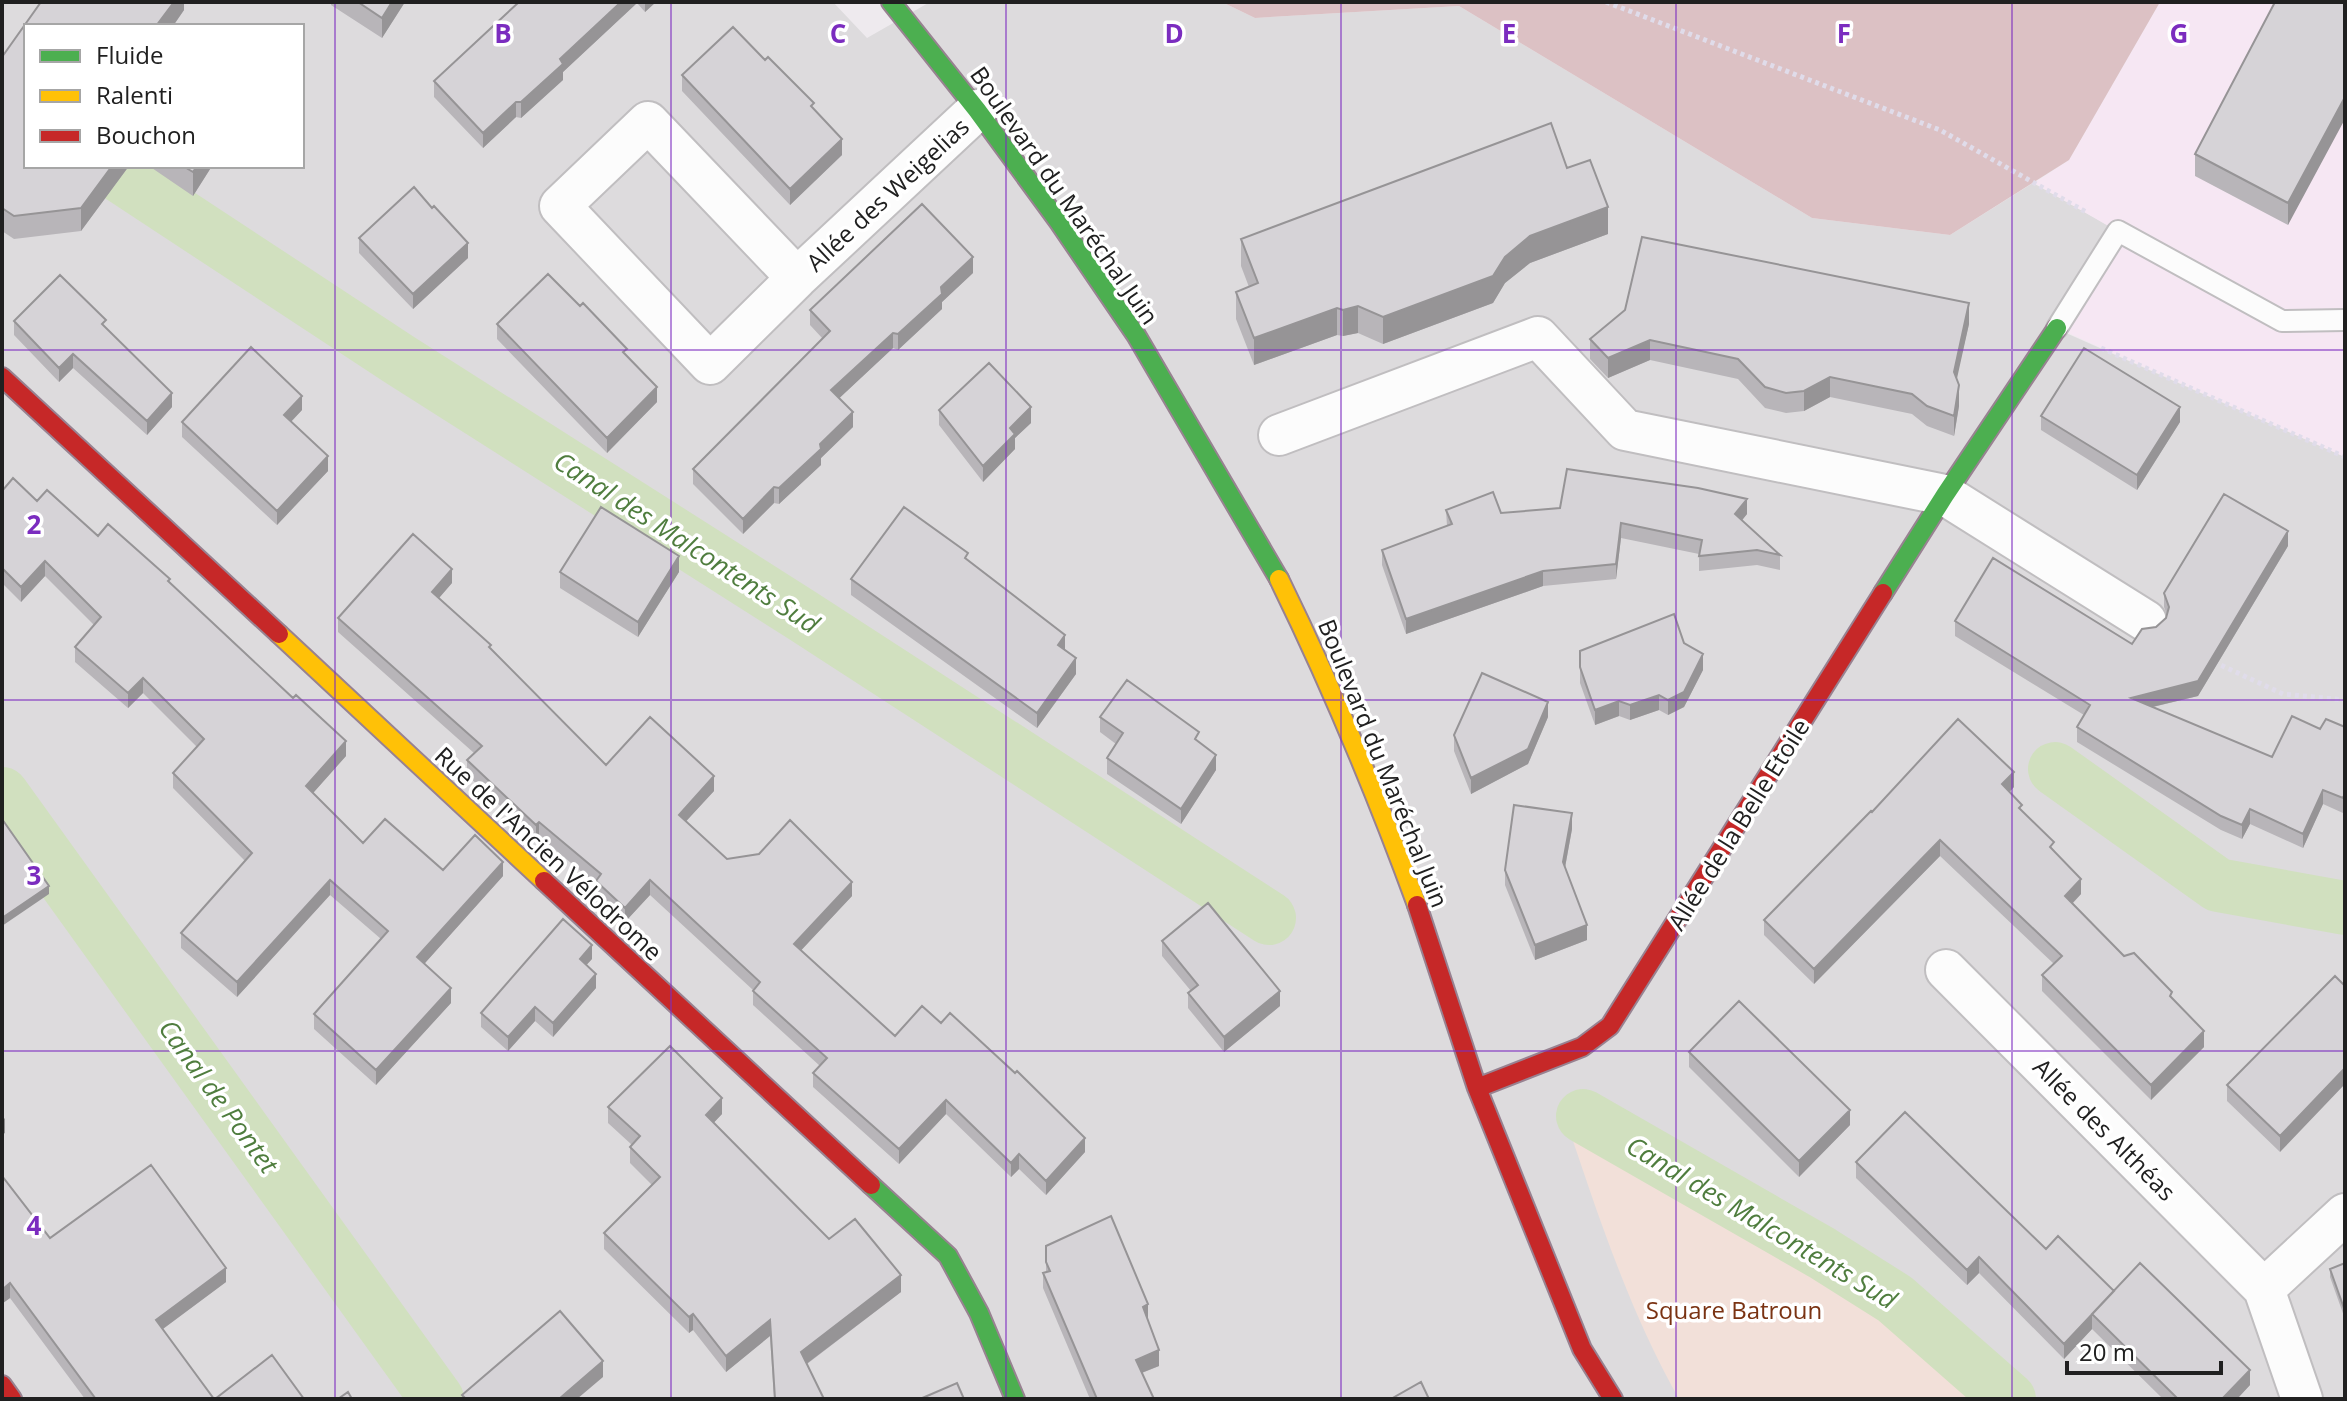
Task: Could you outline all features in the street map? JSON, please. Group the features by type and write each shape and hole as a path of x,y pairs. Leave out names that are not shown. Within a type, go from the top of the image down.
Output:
{"street":[{"name":"Boulevard du Maréchal Juin","path":"891,2 977,110 1136,335 1268,557 1326,675 1381,806 1429,936 1477,1088 1582,1349 1613,1399"},
{"name":"Allée des Weigelias","path":"797,278 648,122 560,206 710,364 977,110"},
{"name":"Allée de la Belle Etoile","path":"1477,1088 1582,1047 1610,1026 1945,495 2057,328"},
{"path":"1279,435 1538,337 1625,430 1945,495 2146,621"},
{"name":"Rue de l'Ancien Vélodrome","path":"2,377 948,1256 979,1313 1015,1399"},
{"name":"Allée des Althéas","path":"1946,970 2264,1289 2302,1399"},
{"path":"2264,1289 2345,1214"},
{"name":"Boulevard du Maréchal Juin","path":"1582,1349 1592,1399"},
{"path":"2,1385 12,1399"}],"lane":[{"path":"2057,328 2118,231 2282,321 2345,320"}],"path":[{"path":"1606,2 1940,130 2118,231"},
{"path":"2057,328 2345,457"},
{"path":"2146,621 2230,671 2283,694 2345,700"}],"shaded area":[{"path":"2,2 833,2 867,38 930,2 1222,2 1255,18 1459,6 1812,218 1950,235 2033,183 2118,231 2057,329 2345,457 2345,1399 2,1399"},
{"path":"1222,2 2160,2 2069,160 1950,235 1812,218 1459,6 1255,18"},
{"path":"2160,2 2345,2 2345,457 2057,328 2117,231 2034,183 2069,160"}],"green space":[{"name":"Square Batroun","path":"1560,1102 1895,1299 2008,1399 1679,1399 1627,1290"}],"building":[{"path":"41,2 174,2 158,24 25,24"},
{"path":"358,2 392,2 382,18"},
{"path":"519,2 621,2 560,59 563,64 483,133 434,81"},
{"path":"2275,2 2345,2 2345,97 2288,203 2195,154"},
{"path":"24,26 24,168 111,168 81,208 14,216 2,208 2,57"},
{"path":"733,27 814,103 811,106 842,139 790,189 682,75"},
{"path":"1551,123 1567,168 1590,160 1608,207 1530,236 1505,257 1493,276 1383,317 1358,306 1343,310 1337,308 1254,338 1236,292 1258,283 1241,239"},
{"path":"414,187 468,243 413,294 359,238"},
{"path":"922,204 973,257 941,287 942,294 898,334 893,333 831,390 853,412 820,444 821,449 779,488 774,487 743,519 693,469 830,331 810,310"},
{"path":"1642,237 1969,303 1954,372 1959,385 1954,416 1927,406 1912,394 1830,377 1804,391 1786,393 1765,387 1738,359 1650,340 1608,358 1590,339 1625,310"},
{"path":"548,274 580,306 583,303 627,349 623,352 657,387 607,438 497,324"},
{"path":"60,275 106,320 102,324 172,393 147,421 73,354 59,368 14,321"},
{"path":"251,347 302,396 284,415 328,456 277,511 182,422"},
{"path":"2084,348 2180,407 2137,475 2041,416"},
{"path":"989,363 1031,407 1010,428 1015,434 983,466 939,410"},
{"path":"1567,469 1698,488 1747,499 1735,514 1780,555 1757,550 1699,556 1702,540 1621,523 1616,564 1543,571 1406,619 1382,550 1452,524 1446,510 1493,492 1501,513 1560,508"},
{"path":"13,478 37,501 47,490 98,536 108,524 170,579 168,581 293,698 296,695 346,741 306,786 363,843 385,819 443,870 475,835 503,862 417,957 451,988 376,1070 314,1014 388,931 330,880 237,982 181,933 252,853 173,773 204,739 143,678 128,693 75,647 101,617 45,561 21,587 2,568 2,491"},
{"path":"2224,494 2288,531 2198,681 2131,698 2272,757 2292,716 2320,729 2326,719 2345,727 2345,793 2343,798 2323,790 2303,834 2250,809 2242,825 2221,816 2077,727 2090,705 1955,621 1993,558 2132,644 2142,629 2156,627 2166,618 2169,607 2164,593"},
{"path":"601,507 679,556 638,622 560,572"},
{"path":"904,507 968,553 965,558 1065,635 1058,645 1076,658 1037,713 851,579"},
{"path":"413,534 452,569 432,592 491,645 489,647 606,765 650,717 714,776 679,815 727,859 759,854 790,820 852,882 794,944 895,1036 922,1006 941,1023 950,1013 1015,1073 1017,1071 1085,1138 1046,1181 1019,1154 1011,1163 946,1100 899,1149 813,1073 827,1058 753,991 760,982 650,880 625,908 596,881 601,874 539,822 536,825 467,760 482,746 338,618"},
{"path":"1674,614 1684,643 1703,654 1684,692 1668,700 1659,695 1630,705 1619,701 1595,710 1580,667 1580,651"},
{"path":"1482,673 1548,702 1528,749 1471,778 1454,735"},
{"path":"1127,680 1199,732 1195,739 1216,755 1181,809 1107,758 1123,733 1100,717"},
{"path":"1958,719 2014,772 2002,784 2022,805 2019,808 2054,842 2050,847 2081,879 2065,896 2124,956 2134,953 2204,1031 2151,1085 2042,975 2062,956 1940,840 1814,969 1764,920 1872,812"},
{"path":"1514,805 1572,813 1563,862 1587,925 1535,945 1505,870"},
{"path":"2,819 49,886 2,918"},
{"path":"1208,903 1280,991 1224,1037 1188,993 1198,985 1162,941"},
{"path":"563,919 592,945 580,959 596,974 553,1023 535,1007 508,1037 481,1013"},
{"path":"2335,976 2345,986 2345,1068 2280,1136 2227,1085"},
{"path":"1739,1001 1850,1110 1799,1161 1689,1052"},
{"path":"670,1046 722,1098 706,1115 829,1239 855,1219 901,1275 801,1352 824,1399 775,1399 770,1320 726,1356 693,1314 689,1317 604,1233 660,1177 630,1147 640,1136 608,1107"},
{"path":"1905,1112 2046,1249 2058,1236 2114,1291 2064,1344 1979,1257 1967,1270 1856,1162"},
{"path":"151,1165 226,1268 156,1320 214,1399 93,1399 10,1283 2,1287 2,1176 50,1238"},
{"path":"1111,1216 1148,1304 1143,1307 1159,1350 1136,1360 1154,1399 1097,1399 1043,1273 1050,1271 1046,1262 1046,1246"},
{"path":"2140,1263 2250,1370 2222,1399 2178,1399 2092,1314"},
{"path":"2345,1263 2345,1311 2330,1269"},
{"path":"560,1311 603,1361 559,1399 466,1399 462,1395"},
{"path":"272,1355 304,1399 215,1399"},
{"path":"1421,1382 1429,1399 1391,1399"},
{"path":"957,1383 964,1399 920,1399"},
{"path":"348,1392 352,1399 338,1399"}],"waterway":[{"name":"Canal des Malcontents Sud","path":"108,168 400,360 1269,918"},
{"path":"2055,769 2218,885 2345,908"},
{"name":"Canal de Pontet","path":"2,794 437,1399"},
{"name":"Canal des Malcontents Sud","path":"1583,1116 1822,1253 1895,1299 2009,1399"}],"traffic: fast":[{"path":"891,2 977,110 1136,335 1279,579"},
{"path":"1883,593 2057,328"},
{"path":"871,1185 948,1256 979,1313 1015,1399"}],"traffic: slow":[{"path":"1279,579 1352,740 1417,905"},
{"path":"279,634 544,881"}],"traffic: jam":[{"path":"2,377 279,634"},
{"path":"1477,1088 1582,1047 1610,1026 1883,593"},
{"path":"544,881 871,1185"},
{"path":"1417,905 1477,1088 1582,1349 1613,1399"},
{"path":"2,1385 12,1399"}]}
